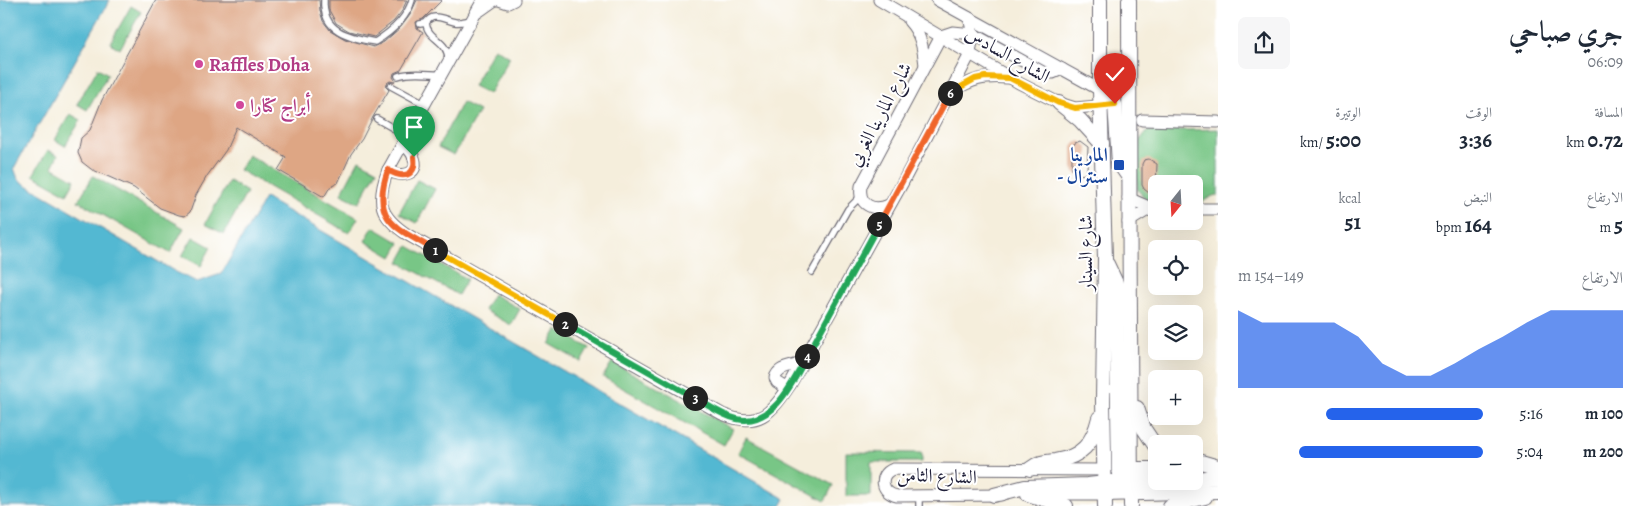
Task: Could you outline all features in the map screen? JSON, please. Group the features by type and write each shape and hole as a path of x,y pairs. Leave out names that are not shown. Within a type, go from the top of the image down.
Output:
{"street":[{"path":"483,0 388,170 383,184 382,205 389,220 408,235 722,414 736,419 749,420 763,416 772,410 805,360 970,54 973,34 969,18"},
{"path":"473,17 497,0 508,2 514,0"},
{"name":"الشارع السادس","path":"879,0 1010,78 1059,103 1075,108 1115,105"},
{"name":"الشارع السادس","path":"937,0 1100,90"},
{"path":"1100,0 1100,90 1115,105"},
{"name":"شارع السينار","path":"1118,487 1103,400 1105,258 1102,144 1115,105 1129,0"},
{"path":"903,14 916,28 921,38 925,65"},
{"path":"941,36 960,32 973,34 1038,70 1053,73 1062,70"},
{"name":"شارع المارينا الغربي","path":"870,206 862,202 860,197 861,186 941,36"},
{"path":"949,93 975,79 985,77 1010,78"},
{"path":"1059,103 1080,120 1102,144"},
{"name":"شارع السينار","path":"1115,105 1128,176 1132,398 1118,487"},
{"path":"1142,120 1218,122"},
{"path":"388,170 401,176 408,174 414,168 414,157 405,139"},
{"path":"1128,198 1148,206"},
{"path":"870,206 878,208 889,206"},
{"path":"870,206 874,218 875,232"},
{"path":"1203,209 1218,209"},
{"path":"1128,222 1148,211"},
{"path":"1105,258 1116,283 1118,487"},
{"path":"790,385 785,387 777,382 775,378 778,371 782,368 797,366 805,360"},
{"path":"1132,398 1138,410 1140,423 1148,435"},
{"path":"1030,469 1038,463 1070,457 1086,447 1096,430 1103,400"},
{"path":"1203,463 1218,467"},
{"path":"1203,468 1218,467"},
{"name":"الشارع الثامن","path":"1148,473 1118,487 1030,469 894,469 886,474 883,482 888,493 923,501 1118,487 1217,487"},
{"path":"994,495 1025,486 1118,487 1148,481"},
{"path":"1170,506 1207,496 1217,487 1203,482"},
{"path":"1028,494 1066,506"}],"lane":[{"path":"324,0 324,14 330,25 348,36 375,42 390,33 410,11 412,0"},
{"path":"448,62 446,48 428,31 423,23 433,16 454,22 473,17"},
{"path":"454,22 462,36"},
{"path":"398,76 410,72 441,74"},
{"path":"422,74 434,87"},
{"path":"391,86 424,104"},
{"path":"377,119 405,139"},
{"path":"812,272 848,209 860,197"}],"green space":[{"path":"131,6 141,12 120,49 110,43"},
{"path":"494,48 510,57 489,94 473,86"},
{"path":"98,68 108,74 87,110 77,104"},
{"path":"462,102 479,111 454,155 438,147"},
{"path":"70,114 81,120 65,146 55,140"},
{"path":"1218,129 1218,195 1212,196 1203,202 1203,175 1148,175 1148,202 1137,189 1136,144 1148,131"},
{"path":"48,150 58,155 52,167 75,180 67,194 33,175"},
{"path":"248,155 358,218 349,233 239,170"},
{"path":"359,160 377,170 359,203 341,194"},
{"path":"93,176 184,228 170,253 78,201"},
{"path":"417,180 435,189 417,223 399,213"},
{"path":"229,181 247,192 224,234 205,224"},
{"path":"373,227 400,243 392,257 365,241"},
{"path":"193,237 211,247 201,266 182,256"},
{"path":"408,246 467,279 458,295 399,262"},
{"path":"493,294 520,309 511,325 484,310"},
{"path":"557,330 589,348 581,362 549,344"},
{"path":"612,362 733,429 724,445 603,377"},
{"path":"746,437 833,485 825,501 738,453"},
{"path":"846,452 922,453 922,462 871,462 871,496 846,496"}],"water":[{"path":"0,0 110,0 14,168 18,179 25,184 176,272 197,282 221,274 265,198 785,499 781,506 0,506"}],"building":[{"name":"أبراج كتارا","path":"156,0 319,0 323,21 330,30 345,39 374,47 384,42 401,27 410,15 417,0 442,0 423,19 416,22 417,28 423,32 401,70 394,73 394,82 390,81 387,83 386,87 389,90 362,139 351,154 338,183 330,187 324,197 278,170 286,157 236,127 226,150 207,176 196,195 190,212 185,216 160,208 134,188 91,169 82,162 78,153 81,138 90,130 102,100"},
{"path":"329,0 407,0 402,11 394,21 374,37 349,31 336,23 329,10"},
{"path":"1080,141 1088,147 1087,170 1085,174 1079,175 1072,168 1072,147"},
{"path":"1149,159 1157,164 1157,175 1148,175 1148,192 1142,185 1142,164 1144,160"}],"place":[{"name":"Raffles Doha","path":"199,64"},
{"name":"أبراج كتارا","path":"240,105"},
{"name":"المارينا - سنترال","path":"1119,165"}],"route":[{"path":"414,157 415,164 411,172 401,176 388,170 383,184 381,193 384,213 396,227 722,414 736,419 749,420 763,416 772,410 790,385 903,182 949,93 975,79 985,77 1010,78 1059,103 1075,108 1115,104"}]}
